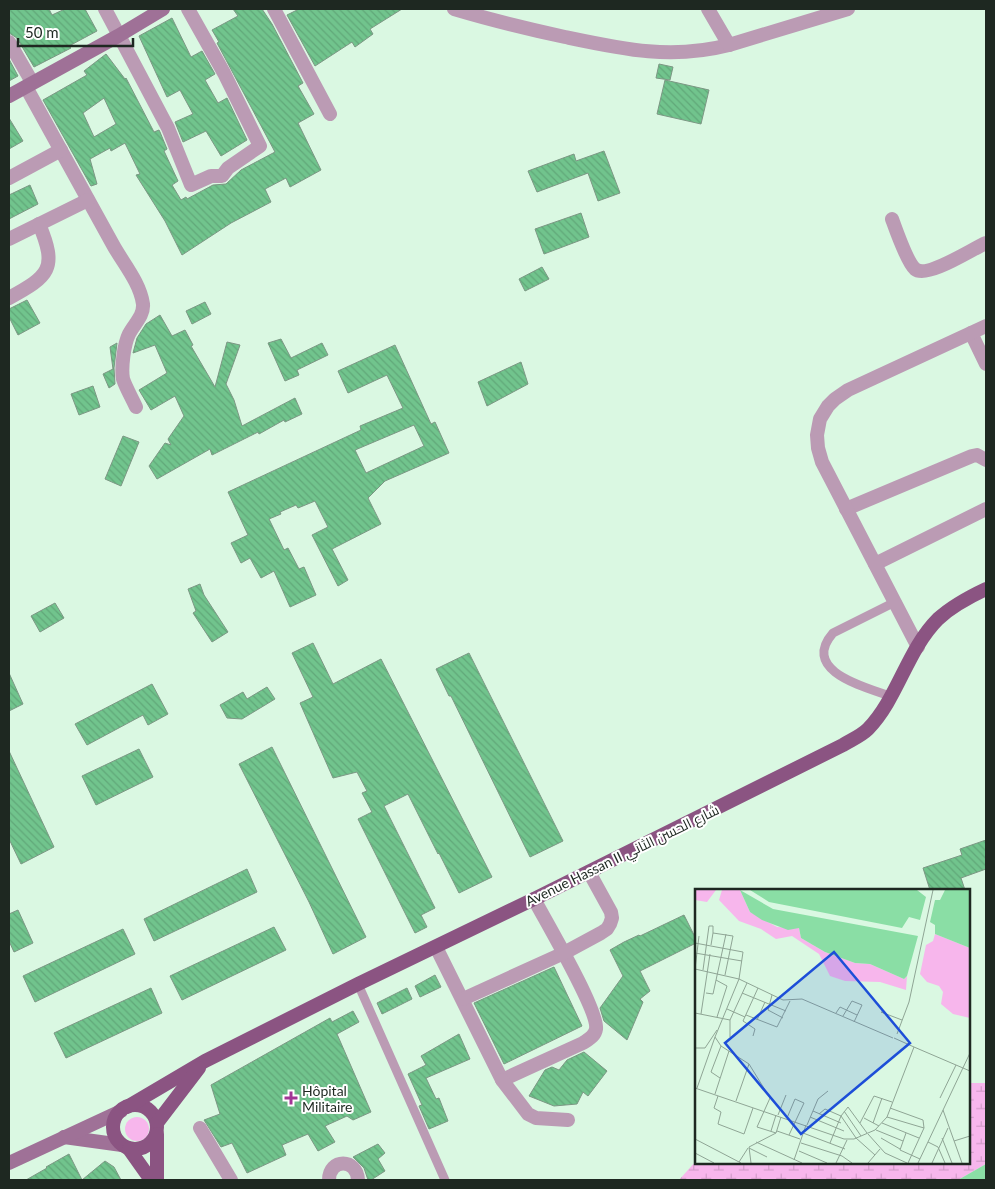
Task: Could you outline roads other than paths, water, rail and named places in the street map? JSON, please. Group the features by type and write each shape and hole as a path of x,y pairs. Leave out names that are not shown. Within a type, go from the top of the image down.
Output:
{"main road":[{"path":"9,96 163,9"},
{"name":"Avenue Hassan II شارع الحسن الثاني","path":"124,1109 205,1061 843,745 868,729 880,713 918,647 937,620 954,606 986,589"},
{"name":"Avenue Hassan II شارع الحسن الثاني","path":"157,1127 205,1061"},
{"path":"9,1163 124,1109 140,1106 151,1112 157,1127 157,1180"},
{"path":"124,1109 116,1117 113,1125 117,1140 126,1147 151,1180"},
{"path":"63,1136 136,1150 147,1146 155,1137 157,1127"}],"street":[{"path":"105,9 168,128 191,185 211,176 222,176 228,168 260,146 224,73 188,9"},
{"path":"274,9 330,114"},
{"path":"454,9 501,23 618,48 650,52 691,53 729,45 848,9"},
{"path":"708,9 729,45"},
{"path":"9,42 61,150 136,284 143,305 141,315 129,334 123,364 123,379 136,407"},
{"path":"9,178 61,150"},
{"path":"9,239 88,200"},
{"path":"892,219 911,264 919,271 925,272 942,265 986,243"},
{"path":"9,298 32,285 47,268 49,254 39,224"},
{"path":"918,647 822,462 816,435 820,419 828,406 848,390 986,326"},
{"path":"970,333 986,364"},
{"path":"846,509 972,456 978,456 986,460"},
{"path":"875,564 986,509"},
{"path":"463,999 564,952 607,929 612,918 611,912 589,872"},
{"path":"502,1080 583,1043 594,1035 596,1029 595,1016 564,952 534,899"},
{"path":"436,947 502,1080 528,1114 536,1118 568,1120"},
{"path":"200,1128 230,1180"},
{"path":"329,1180 332,1169 345,1164 353,1167 358,1180"}],"lane":[{"path":"890,696 839,676 830,667 824,653 828,640 833,633 895,602"},
{"path":"358,984 445,1180"}],"place":[{"name":"Hôpital Militaire","path":"291,1098"}]}
